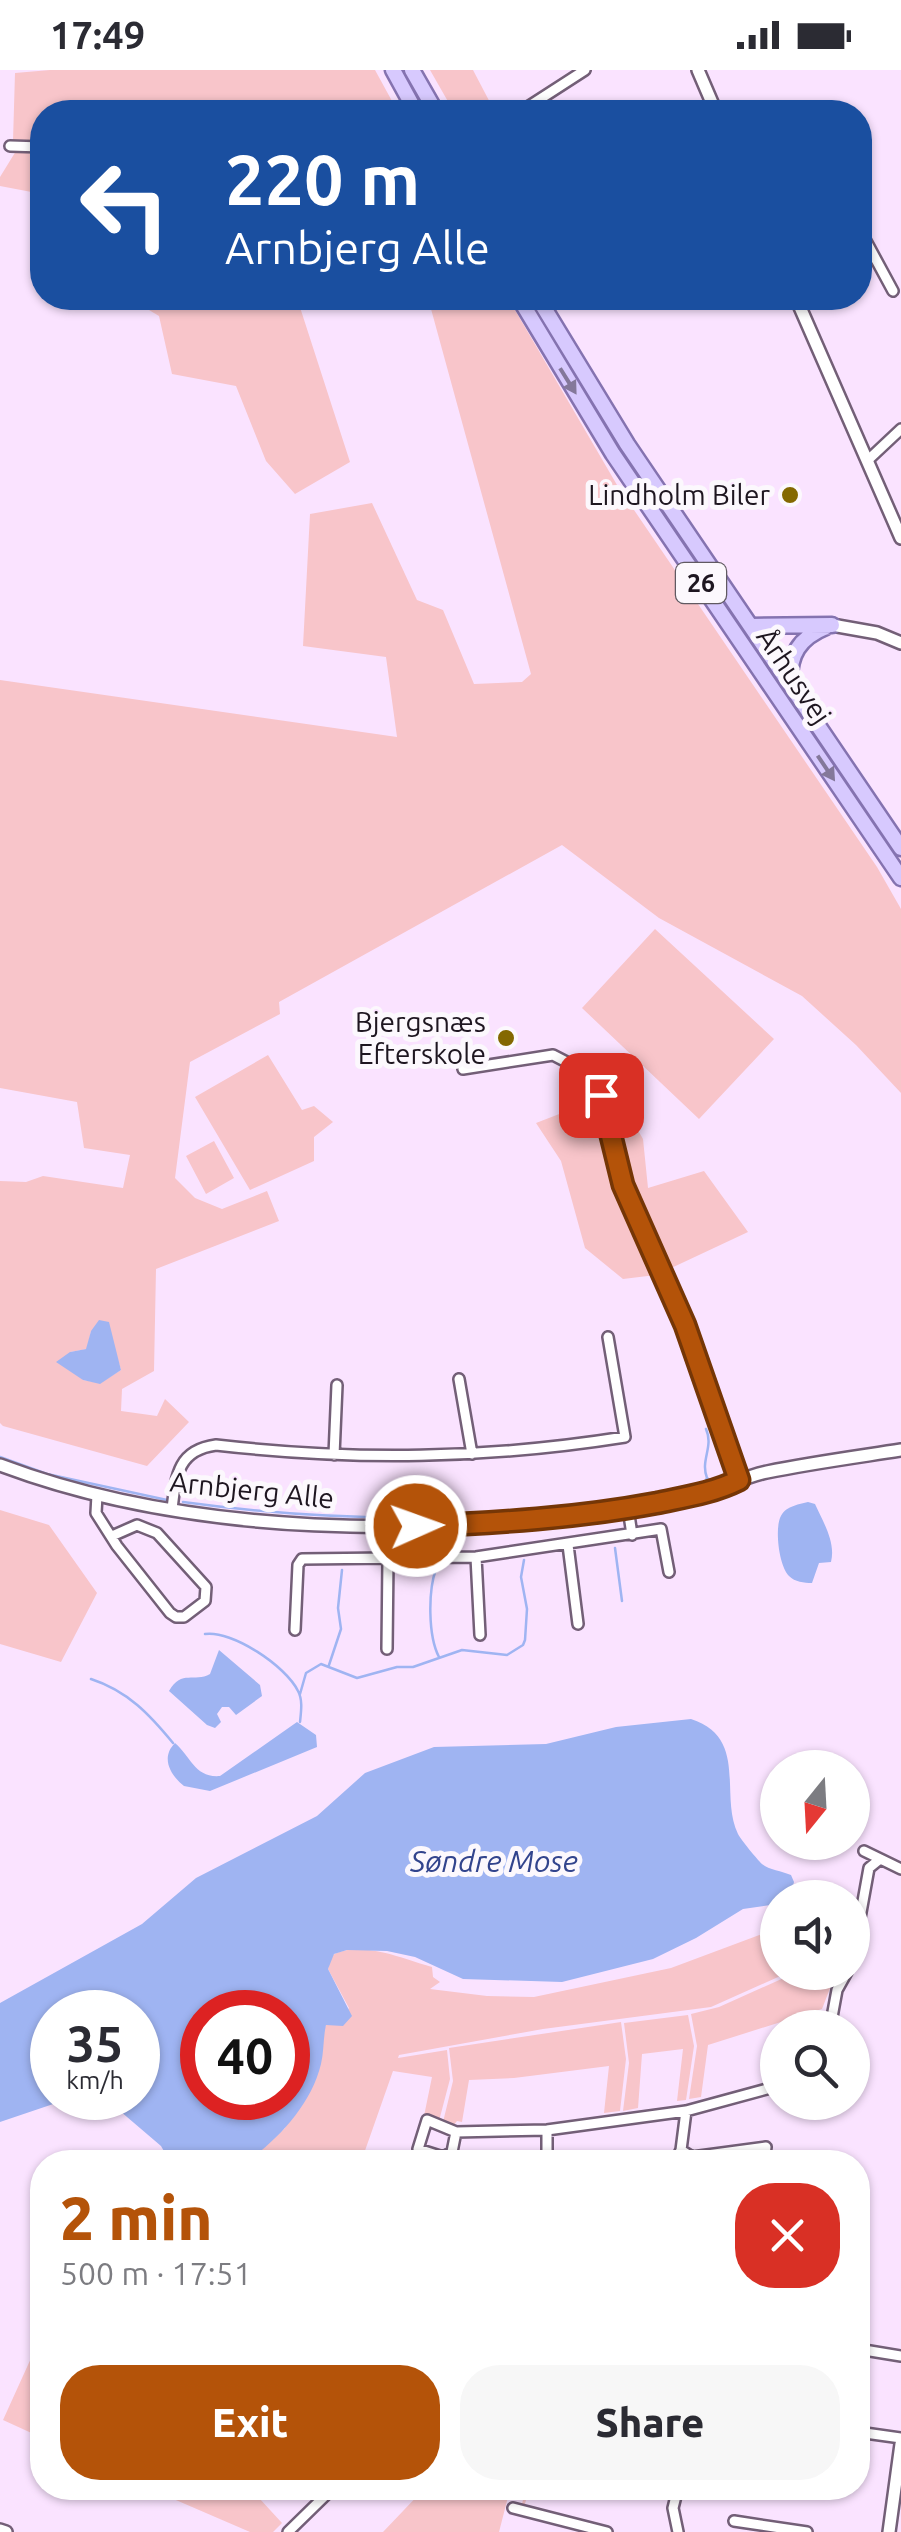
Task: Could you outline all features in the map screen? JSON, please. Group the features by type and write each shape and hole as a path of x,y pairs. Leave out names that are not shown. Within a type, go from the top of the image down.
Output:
{"main road":[{"path":"393,70 409,100"},
{"path":"412,70 429,100"},
{"name":"Århusvej","path":"525,310 614,454 901,880"},
{"name":"Århusvej","path":"545,310 627,444 901,848"},
{"path":"751,626 832,625"},
{"path":"790,684 792,656 799,643 809,634 832,625"}],"street":[{"path":"538,100 584,70"},
{"path":"698,70 711,100"},
{"path":"10,146 30,147"},
{"path":"872,252 893,291"},
{"path":"804,310 901,538"},
{"path":"868,460 901,429"},
{"path":"832,625 860,629 901,643"},
{"path":"463,1069 553,1055 586,1072 601,1095 623,1185 685,1325 739,1480"},
{"path":"172,1508 179,1470 191,1453 201,1447 334,1455 472,1454 538,1451 625,1437 608,1338"},
{"path":"459,1379 472,1454"},
{"path":"334,1455 337,1386"},
{"name":"Arnbjerg Alle","path":"0,1465 59,1488 172,1508 254,1519 388,1526 552,1518 628,1508 704,1494 766,1472 901,1450"},
{"path":"97,1495 96,1513 127,1559 176,1618 184,1617 205,1601 206,1587 157,1532 137,1525 112,1536"},
{"path":"628,1508 632,1535"},
{"path":"295,1630 298,1565 302,1559 476,1557 661,1530 668,1572"},
{"path":"568,1544 578,1624"},
{"path":"476,1557 480,1635"},
{"path":"387,1649 388,1558"},
{"path":"870,1854 901,1868"},
{"path":"867,1880 869,1868 880,1859"},
{"path":"421,2150 418,2149 427,2120 456,2132 547,2130 686,2112 760,2091"},
{"path":"681,2150 686,2112"},
{"path":"547,2130 547,2150"},
{"path":"452,2150 456,2132"},
{"path":"870,2351 901,2356"},
{"path":"870,2434 901,2440 889,2532"},
{"path":"288,2532 321,2500"},
{"path":"675,2500 676,2532"},
{"path":"513,2508 606,2532"},
{"path":"734,2520 808,2532"}],"shaded area":[{"path":"375,70 391,100 30,100 30,142 13,141 15,73"},
{"path":"430,70 473,70 489,100 447,100"},
{"path":"16,151 30,154 30,192 0,186 0,177"},
{"path":"149,310 301,310 350,462 295,494 266,461 236,386 172,374 159,316"},
{"path":"431,310 515,310 617,485 877,867 901,909 901,1093 802,996 659,918 562,845 279,1002 280,1014 190,1062 175,1178 195,1198 222,1209 267,1191 279,1221 156,1269 154,1371 122,1389 121,1411 157,1416 165,1399 189,1422 147,1466 3,1426 0,1181 26,1182 43,1176 123,1188 130,1155 84,1148 77,1102 0,1088 0,680 397,737 386,657 303,646 310,514 372,503 417,600 443,610 474,684 522,682 531,674","holes":["91,1331 116,1353 121,1370 100,1383 83,1380 70,1352 87,1349"]},
{"path":"655,929 774,1039 699,1119 582,1008"},
{"path":"268,1055 302,1110 314,1106 333,1122 314,1137 314,1161 250,1190 195,1097"},
{"path":"616,1093 643,1139 648,1188 704,1171 748,1232 667,1270 628,1184 607,1096"},
{"path":"593,1101 619,1187 656,1275 623,1279 585,1248 561,1161 536,1123"},
{"path":"214,1141 234,1178 206,1194 186,1156"},
{"path":"0,1510 49,1525 97,1593 61,1662 0,1644"},
{"path":"760,1935 760,1985 711,2007 543,2029 399,2055 398,2058 447,2050 450,2079 439,2121 424,2116 432,2077 393,2071 365,2150 260,2150 285,2128 288,2120 310,2120 310,2065 326,2025 336,2024 349,2008 328,1969 331,1956 355,1949 381,1952 432,1967 433,1977 440,1982 430,1989 534,1997 671,1968"},
{"path":"760,1989 829,1990 822,2009 760,2010 760,2029 708,2045 701,2097 689,2099 697,2046 691,2014 719,2007"},
{"path":"688,2015 694,2046 686,2100 677,2101 683,2049 642,2054 638,2108 623,2111 629,2063 624,2023"},
{"path":"621,2022 626,2059 620,2111 604,2113 609,2066 469,2080 462,2122 453,2126 443,2122 453,2081 449,2048"},
{"path":"30,2360 30,2432 3,2420"},
{"path":"176,2500 261,2500 282,2523 273,2532 250,2532"},
{"path":"413,2500 507,2500 499,2532 383,2532"}],"water":[{"path":"99,1320 109,1322 121,1370 100,1384 83,1380 56,1362 70,1352 86,1349"},
{"path":"808,1502 815,1504 832,1547 831,1562 819,1563 812,1583 789,1576 780,1557 778,1539 782,1514"},
{"path":"219,1650 260,1685 262,1696 236,1715 229,1707 222,1707 217,1714 221,1722 215,1728 169,1691 183,1678 210,1674"},
{"name":"Søndre Mose","path":"691,1719 709,1728 726,1753 738,1834 762,1864 791,1875 793,1880 760,1880 760,1906 743,1909 653,1959 562,1982 463,1979 415,1957 387,1951 347,1950 334,1954 328,1969 352,2016 343,2026 326,2025 321,2064 310,2093 310,1990 180,1990 180,2120 291,2120 261,2150 163,2150 131,2120 160,2120 160,1990 30,1990 30,2112 0,2122 0,2003 142,1924 196,1878 317,1816 365,1773 434,1747 546,1744 616,1727"},
{"path":"297,1722 316,1735 317,1747 210,1791 184,1786 169,1765 168,1754 175,1743 199,1770 220,1776"}],"waterway":[{"path":"706,1429 707,1478"},
{"path":"0,1457 47,1474 167,1500"},
{"path":"183,1502 348,1516 471,1516 604,1502 695,1487 703,1485 707,1478 712,1481"},
{"path":"615,1548 622,1601"},
{"path":"300,1694 306,1673 321,1664 357,1678 397,1667 413,1667 462,1650 507,1655 525,1640 527,1609 521,1577 524,1560"},
{"path":"436,1569 430,1613 439,1657"},
{"path":"329,1665 341,1629 338,1608 342,1570"},
{"path":"205,1634 243,1644 282,1671 300,1695 300,1722"},
{"path":"91,1679 137,1705 173,1743"}],"place":[{"name":"Lindholm Biler","path":"790,495"},
{"name":"Bjergsnæs Efterskole","path":"506,1038"}],"route":[{"path":"416,1526 590,1513 704,1494 739,1480 685,1325 623,1185 601,1095"}]}
